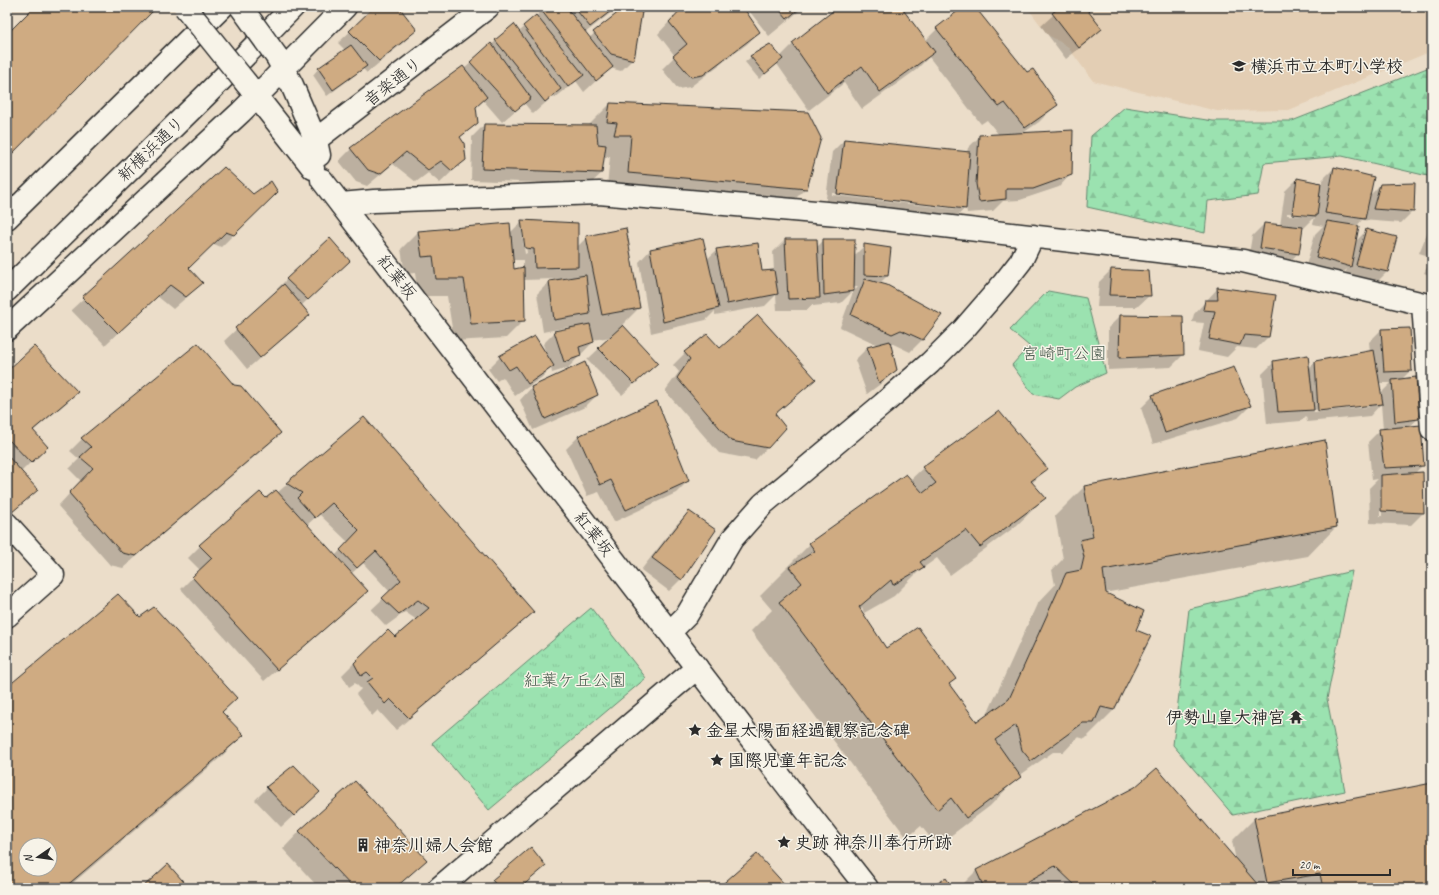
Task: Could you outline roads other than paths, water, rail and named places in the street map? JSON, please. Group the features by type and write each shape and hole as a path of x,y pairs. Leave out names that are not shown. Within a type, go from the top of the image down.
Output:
{"street":[{"name":"紅葉坂","path":"185,7 309,162 867,888"},
{"path":"7,218 222,7"},
{"path":"242,7 280,63 316,141 322,180"},
{"name":"新横浜通り","path":"7,290 206,95 293,7"},
{"path":"7,329 251,90 345,7"},
{"name":"音楽通り","path":"309,162 308,153 310,145 488,7"},
{"path":"341,204 374,201 599,193 849,215 1243,260 1428,305 1432,429"},
{"path":"670,632 687,615 732,539 762,504 883,404 964,329 1021,261 1033,236"},
{"path":"7,524 53,574 7,616"},
{"path":"439,888 697,668"}],"place":[{"name":"横浜市立本町小学校","path":"1239,66"},
{"name":"伊勢山皇大神宮","path":"1296,717"},
{"name":"金星太陽面経過観察記念碑","path":"695,730"},
{"name":"国際児童年記念","path":"717,760"},
{"name":"史跡 神奈川奉行所跡","path":"784,842"},
{"name":"神奈川婦人会館","path":"363,845"}],"park label":[{"name":"宮崎町公園","path":"1064,353"},
{"name":"紅葉ケ丘公園","path":"575,680"}]}
